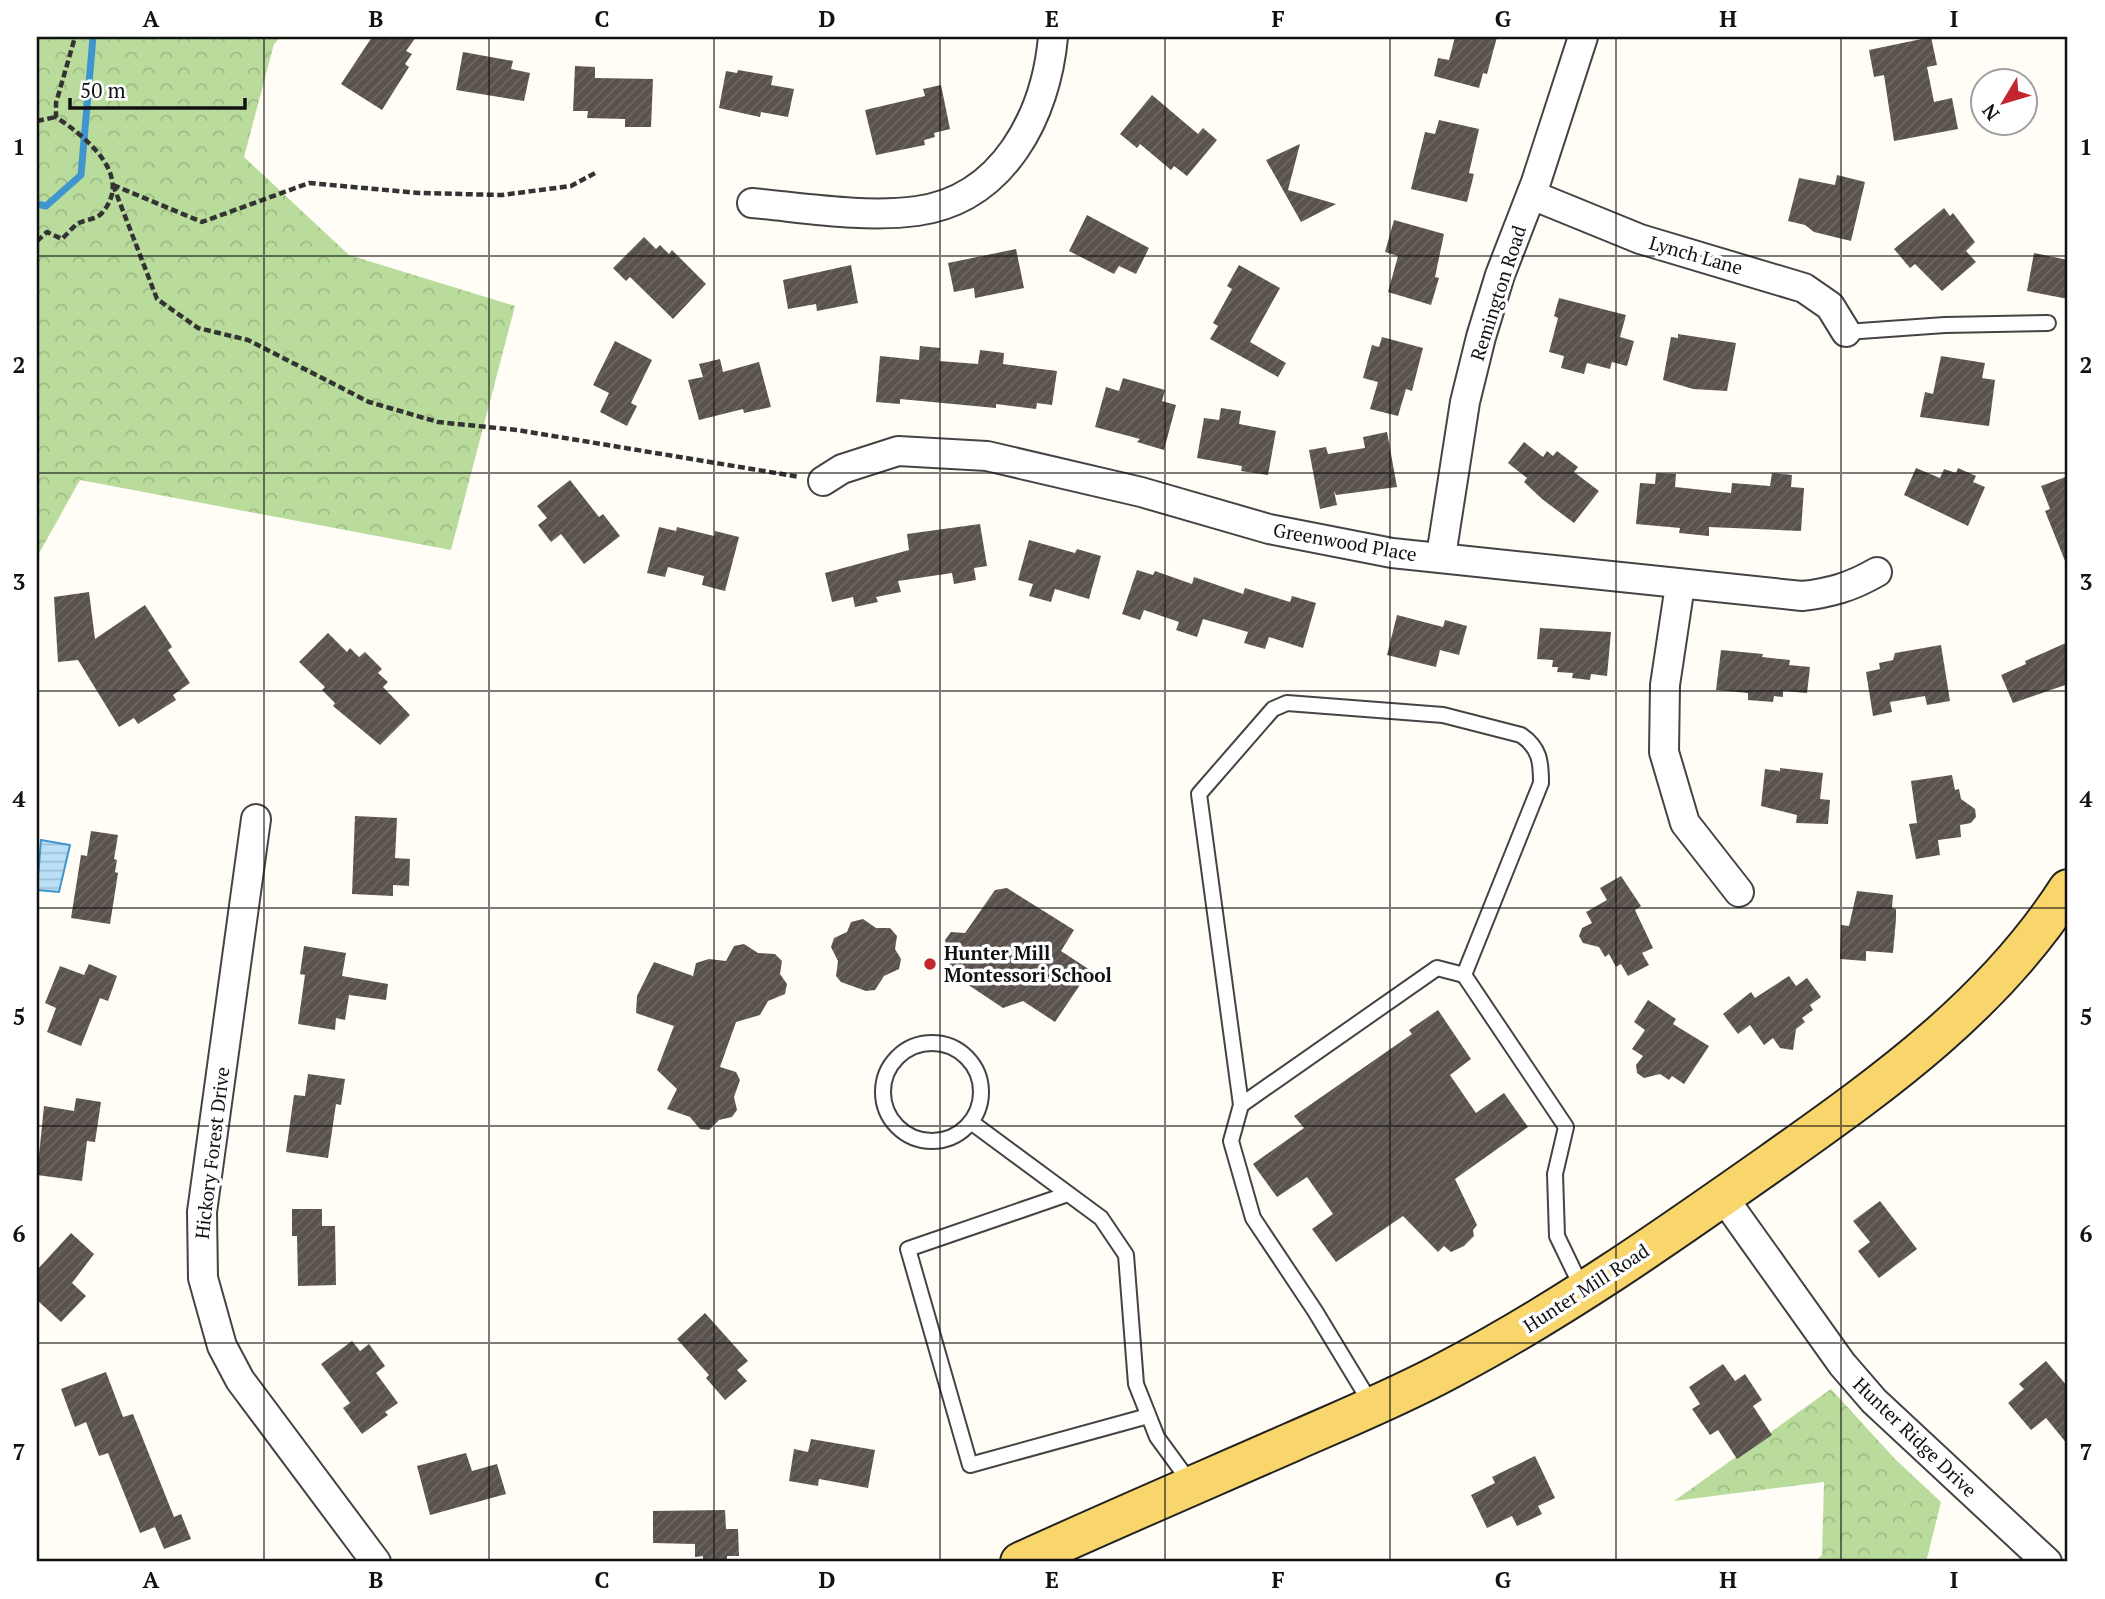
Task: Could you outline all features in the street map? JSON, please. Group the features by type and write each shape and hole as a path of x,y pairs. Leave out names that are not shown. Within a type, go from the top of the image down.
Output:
{"main road":[{"name":"Hunter Mill Road","path":"1024,1561 1444,1373 1584,1292 1919,1055 1974,1005 2018,957 2068,889"}],"street":[{"path":"752,202 833,210 918,211 947,202 974,188 998,170 1018,148 1030,127 1043,95 1053,37"},
{"name":"Remington Road","path":"1441,556 1465,402 1481,337 1500,275 1532,195 1583,37"},
{"name":"Lynch Lane","path":"1532,195 1640,239 1804,288 1830,306 1846,332"},
{"name":"Greenwood Place","path":"823,481 842,469 898,451 987,456 1141,492 1269,529 1392,554 1441,556 1575,575 1802,596 1829,594 1854,585 1877,572"},
{"path":"1680,585 1665,685 1664,752 1685,823 1739,892"},
{"name":"Hickory Forest Drive","path":"256,819 202,1212 203,1278 222,1346 240,1380 376,1562"},
{"name":"Hunter Ridge Drive","path":"1723,1196 1842,1364 1874,1401 2048,1562"}],"lane":[{"path":"1846,332 1945,325 2048,323"},
{"path":"1373,1405 1253,1218 1231,1141 1241,1105 1199,794 1273,709 1287,703 1443,715 1521,734 1532,742 1541,758 1541,783 1464,975"},
{"path":"1241,1105 1437,968 1464,975 1566,1127 1555,1174 1557,1236 1584,1292"},
{"path":"920,1045 944,1045 959,1051 971,1062 978,1076 981,1093 971,1122 959,1133 944,1140 928,1141 912,1137 898,1128 886,1108 884,1084 889,1068 899,1056 920,1045"},
{"path":"971,1122 1101,1217 1126,1255 1136,1384 1157,1437 1192,1486"},
{"path":"1068,1194 908,1249 970,1465 1149,1416"}],"path":[{"path":"56,117 56,103 75,37"},
{"path":"37,121 56,117 90,141 104,159 157,299 198,328 248,340 369,401 439,422 517,430 823,481"},
{"path":"113,186 202,222 309,183 419,193 502,195 571,186 597,172"},
{"path":"37,241 47,232 62,239 78,223 101,215 110,201 113,186"}],"green space":[{"path":"37,37 281,37 274,44 244,157 349,255 515,306 451,550 80,480 37,557"},
{"path":"1831,1389 1895,1459 1941,1502 1926,1562 1814,1562 1822,1555 1824,1482 1674,1501"}],"water":[{"path":"41,840 70,845 59,892 37,890"}],"building":[{"path":"372,37 416,37 406,51 412,54 405,64 409,67 382,110 341,84"},
{"path":"1455,37 1497,37 1487,74 1483,73 1479,88 1434,76 1438,58 1449,60"},
{"path":"1931,37 1937,65 1927,67 1934,102 1952,98 1958,129 1894,141 1884,75 1874,77 1869,50"},
{"path":"463,52 513,61 511,69 530,73 524,101 456,90"},
{"path":"575,66 595,67 595,78 653,79 651,127 625,127 625,119 587,118 588,111 573,111"},
{"path":"738,70 773,76 771,85 794,89 788,117 761,112 760,117 719,108 726,71 737,73"},
{"path":"941,85 950,129 934,133 935,137 924,140 925,145 876,155 865,110 925,96 923,89"},
{"path":"1152,95 1198,134 1203,128 1217,140 1187,176 1174,166 1171,170 1140,144 1137,148 1120,134"},
{"path":"1439,120 1479,129 1469,173 1474,174 1467,202 1411,189 1425,132 1435,134"},
{"path":"1300,144 1288,190 1336,204 1301,222 1266,160"},
{"path":"1837,175 1865,182 1851,241 1814,232 1805,225 1788,221 1799,178 1835,185"},
{"path":"1944,208 1950,216 1953,213 1975,242 1966,251 1976,262 1942,291 1915,264 1910,268 1894,249"},
{"path":"1087,215 1149,248 1136,274 1119,266 1114,274 1069,251"},
{"path":"1394,220 1444,234 1435,277 1439,278 1431,305 1388,292 1398,256 1385,252"},
{"path":"644,237 656,249 660,245 669,254 672,250 706,284 673,319 630,277 626,281 613,268"},
{"path":"1016,249 1024,288 975,298 974,288 954,292 948,263"},
{"path":"2034,253 2068,260 2068,299 2027,291"},
{"path":"851,265 858,303 817,311 816,304 788,309 783,280"},
{"path":"1239,265 1280,288 1250,342 1286,363 1278,377 1210,339 1218,326 1213,323 1232,289 1227,286"},
{"path":"1559,298 1626,315 1620,337 1634,341 1627,366 1612,362 1610,369 1587,363 1584,374 1561,368 1564,356 1549,352 1558,318 1554,316"},
{"path":"1678,334 1736,343 1727,391 1693,389 1663,380 1671,337 1678,338"},
{"path":"1382,337 1423,348 1412,391 1406,389 1398,416 1370,409 1378,382 1363,378 1372,345 1379,347"},
{"path":"615,341 652,360 631,403 637,406 627,426 600,412 609,393 593,385"},
{"path":"920,346 940,348 939,361 978,364 980,350 1004,353 1003,364 1057,371 1052,405 1037,403 1036,409 900,399 900,404 876,402 880,356 919,360"},
{"path":"1941,356 1985,363 1982,378 1995,380 1989,426 1920,417 1925,392 1933,394"},
{"path":"720,359 723,372 759,362 771,407 744,413 743,409 699,420 688,380 703,377 699,364"},
{"path":"1123,378 1165,390 1162,401 1176,405 1164,450 1137,442 1140,439 1095,427 1106,387 1119,391"},
{"path":"1221,408 1241,411 1239,424 1276,431 1268,475 1241,471 1242,466 1197,458 1204,418 1219,420"},
{"path":"1387,432 1397,487 1336,495 1334,491 1337,505 1320,509 1309,450 1326,447 1328,454 1365,448 1363,437"},
{"path":"1524,442 1543,457 1547,451 1553,456 1557,451 1578,467 1574,472 1599,491 1574,523 1542,499 1524,482 1527,478 1508,463"},
{"path":"1916,468 1940,478 1944,469 1956,473 1958,468 1976,476 1973,482 1985,487 1968,526 1904,495"},
{"path":"1656,473 1676,474 1675,487 1731,493 1732,483 1770,486 1772,473 1792,475 1791,487 1804,488 1801,531 1709,527 1709,536 1679,533 1680,528 1636,524 1640,483 1655,484"},
{"path":"2068,476 2067,566 2045,511 2050,509 2041,486"},
{"path":"570,480 599,517 603,514 620,536 584,564 561,534 551,542 538,525 547,518 537,506"},
{"path":"980,524 987,566 974,568 976,580 954,584 952,573 898,581 901,592 876,597 878,602 855,607 853,597 832,602 825,573 909,550 907,534"},
{"path":"659,527 676,531 677,527 714,536 715,531 739,537 725,591 702,585 704,576 668,567 665,577 647,573"},
{"path":"1029,540 1075,553 1077,549 1101,556 1089,599 1055,589 1051,602 1029,596 1033,584 1018,580"},
{"path":"1137,570 1153,575 1155,571 1192,584 1194,577 1243,594 1245,588 1290,602 1292,596 1316,603 1303,648 1269,637 1265,649 1244,643 1248,632 1203,619 1197,637 1176,630 1179,622 1144,610 1140,620 1122,614"},
{"path":"89,592 95,639 145,605 172,647 168,650 190,683 173,695 176,700 138,724 134,718 119,727 78,660 58,662 54,597"},
{"path":"1397,615 1443,627 1445,620 1467,626 1459,655 1440,650 1436,667 1387,655"},
{"path":"1540,628 1611,632 1607,676 1591,674 1590,680 1572,678 1573,673 1557,672 1558,667 1552,667 1553,660 1537,659"},
{"path":"328,633 347,652 350,648 359,657 365,652 382,669 378,673 388,682 383,687 410,715 380,745 333,706 335,703 322,690 325,687 299,662"},
{"path":"2068,642 2068,684 2013,703 2001,675"},
{"path":"1941,645 1950,701 1927,705 1925,696 1890,702 1892,712 1873,716 1866,672 1880,669 1879,663 1893,660 1895,653"},
{"path":"1721,650 1763,654 1762,657 1790,660 1789,665 1810,667 1807,693 1783,691 1783,697 1774,696 1773,702 1748,700 1748,693 1716,690"},
{"path":"1780,768 1823,773 1820,799 1830,800 1828,824 1796,823 1797,815 1761,806 1765,769 1780,771"},
{"path":"1952,775 1955,790 1959,789 1961,799 1975,809 1976,817 1971,823 1960,825 1961,837 1938,840 1940,855 1916,859 1909,824 1917,823 1911,781"},
{"path":"355,816 397,818 395,858 410,859 409,886 393,885 393,896 352,894"},
{"path":"91,831 118,835 114,859 117,860 115,872 118,873 110,924 71,918 81,855 87,856"},
{"path":"1621,876 1641,906 1635,910 1653,948 1642,953 1649,965 1628,976 1621,964 1616,967 1609,954 1605,957 1599,947 1583,943 1579,936 1582,928 1592,923 1586,912 1607,900 1600,888"},
{"path":"1007,888 1074,930 1061,951 1090,970 1055,1022 1023,1001 1003,1008 952,974 945,940 951,932 965,933 995,890"},
{"path":"1857,891 1893,895 1892,908 1896,909 1896,919 1893,953 1866,951 1866,961 1840,959 1841,925 1849,926"},
{"path":"863,919 876,928 890,928 897,936 895,949 901,959 899,969 884,976 875,990 866,991 841,982 836,976 838,961 831,947 834,938 847,932 851,922"},
{"path":"744,944 758,953 775,954 782,961 780,974 787,984 785,994 768,1001 760,1015 736,1022 720,1067 736,1072 740,1080 734,1097 737,1110 732,1117 719,1120 709,1130 700,1129 690,1117 667,1109 677,1089 657,1070 674,1026 636,1013 637,996 654,962 693,976 696,963 709,959 726,961 734,946"},
{"path":"304,946 346,953 342,976 388,984 386,1000 349,995 345,1020 336,1018 335,1030 298,1024 305,975 300,974"},
{"path":"89,964 117,976 108,1001 100,998 81,1046 47,1032 56,1008 45,1003 60,966 84,975"},
{"path":"1789,976 1796,986 1807,978 1821,997 1810,1005 1813,1010 1802,1018 1805,1022 1796,1029 1793,1050 1780,1048 1773,1038 1764,1045 1750,1025 1738,1034 1723,1014 1751,992 1755,998"},
{"path":"1648,1000 1676,1019 1673,1024 1709,1046 1684,1084 1672,1076 1669,1080 1660,1074 1644,1078 1637,1073 1636,1065 1643,1056 1632,1049 1645,1030 1634,1022"},
{"path":"1438,1010 1471,1059 1450,1075 1476,1113 1504,1093 1528,1127 1455,1179 1477,1225 1473,1230 1474,1236 1464,1246 1451,1252 1444,1246 1438,1252 1403,1216 1336,1262 1312,1229 1333,1214 1307,1177 1277,1197 1253,1164 1304,1128 1294,1116 1412,1034 1409,1030"},
{"path":"308,1074 345,1079 341,1105 336,1104 328,1158 286,1152 294,1095 305,1096"},
{"path":"76,1098 101,1102 95,1142 87,1141 82,1181 37,1175 44,1106 74,1111"},
{"path":"1880,1201 1917,1249 1879,1278 1858,1251 1870,1242 1853,1221"},
{"path":"292,1209 322,1209 322,1226 335,1226 336,1285 298,1286 297,1236 292,1236"},
{"path":"71,1233 94,1254 72,1283 86,1296 61,1322 37,1300 37,1270"},
{"path":"705,1313 748,1361 737,1370 747,1381 725,1400 706,1378 709,1375 677,1339"},
{"path":"352,1341 360,1351 369,1344 385,1366 376,1373 398,1403 385,1412 388,1415 362,1434 343,1408 350,1403 321,1364"},
{"path":"2046,1361 2068,1387 2068,1445 2046,1418 2031,1430 2008,1403 2024,1389 2019,1384"},
{"path":"1723,1364 1735,1381 1745,1374 1762,1400 1753,1406 1772,1435 1737,1459 1718,1430 1710,1435 1692,1409 1700,1404 1689,1387"},
{"path":"106,1372 123,1417 133,1414 174,1517 181,1514 191,1539 164,1549 155,1527 140,1533 108,1453 99,1456 86,1422 75,1427 61,1389"},
{"path":"811,1439 875,1450 868,1488 819,1479 818,1486 789,1481 794,1449 808,1452"},
{"path":"466,1453 472,1471 497,1464 506,1494 430,1515 417,1466"},
{"path":"1535,1456 1555,1498 1538,1506 1542,1514 1517,1526 1512,1516 1487,1528 1471,1495 1495,1483 1492,1477"},
{"path":"725,1510 726,1529 738,1529 739,1556 727,1556 727,1562 703,1562 703,1556 695,1557 695,1544 653,1543 653,1511"}],"waterway":[{"path":"37,204 46,206 81,175 93,37"}],"place":[{"name":"Hunter Mill Montessori School","path":"930,964"}]}
